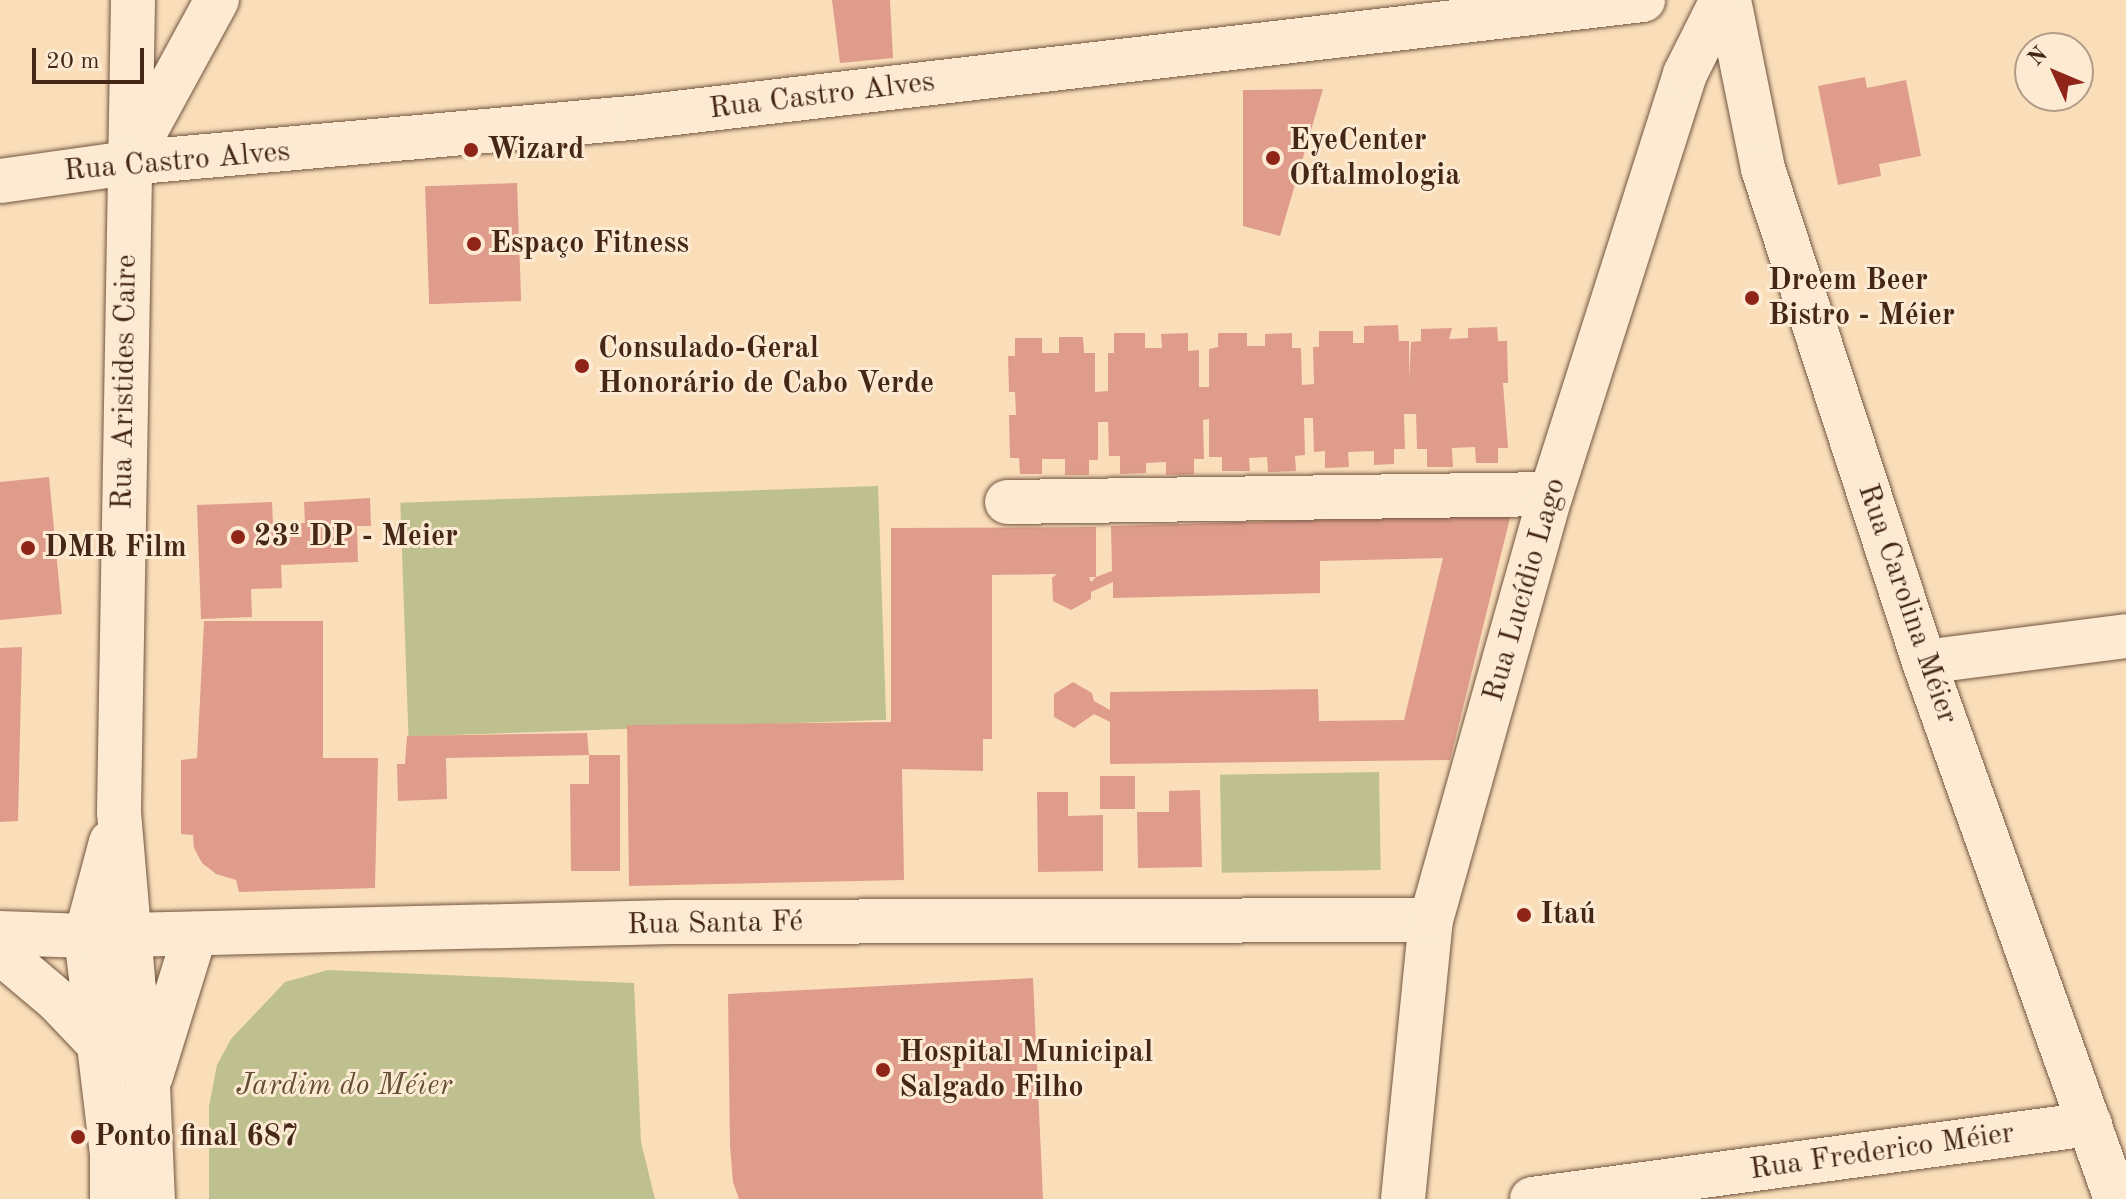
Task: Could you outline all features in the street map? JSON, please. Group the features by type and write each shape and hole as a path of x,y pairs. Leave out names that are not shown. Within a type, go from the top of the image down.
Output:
{"street":[{"name":"Rua Aristides Caire","path":"133,0 119,812 134,989 148,1086"},
{"path":"128,163 217,0"},
{"name":"Rua Castro Alves","path":"0,181 128,163 641,117 1643,0"},
{"name":"Rua Lucídio Lago","path":"1403,1199 1431,920 1551,494 1685,74 1722,0"},
{"name":"Rua Carolina Méier","path":"1729,0 1763,169 1924,662 2116,1199"},
{"path":"1007,502 1551,494"},
{"path":"1924,662 2126,636"},
{"name":"Rua Aristides Caire","path":"112,1199 112,1155 96,1041 86,936 119,812"},
{"name":"Rua Santa Fé","path":"0,933 86,936 671,922 1431,920"},
{"path":"153,1199 148,1086 195,934"},
{"path":"86,936 134,989"},
{"path":"0,952 58,1001 96,1041"},
{"name":"Rua Frederico Méier","path":"1532,1199 2090,1124"}],"green space":[{"path":"878,486 886,720 408,737 400,503"},
{"path":"1379,772 1381,870 1222,873 1220,775"},
{"name":"Jardim do Méier","path":"328,970 634,983 641,1142 655,1199 209,1199 209,1106 217,1065 231,1039 285,982"}],"building":[{"path":"832,0 890,0 893,58 840,63"},
{"path":"1865,77 1867,88 1906,80 1921,156 1879,164 1881,176 1838,185 1818,86"},
{"name":"EyeCenter Oftalmologia","path":"1323,89 1280,236 1243,226 1243,90"},
{"name":"Espaço Fitness","path":"517,183 521,301 429,304 425,186"},
{"path":"1398,325 1399,341 1409,341 1409,378 1411,342 1421,341 1421,329 1452,328 1449,339 1468,338 1468,328 1497,327 1498,341 1507,341 1508,383 1503,383 1508,448 1498,448 1498,463 1476,463 1475,447 1452,448 1453,467 1427,467 1427,449 1417,449 1416,414 1404,414 1405,449 1394,449 1394,464 1374,465 1374,451 1348,452 1349,467 1325,468 1325,451 1314,452 1313,418 1304,418 1305,455 1295,456 1296,471 1268,472 1267,457 1249,458 1250,471 1222,471 1222,457 1209,457 1209,419 1203,420 1204,459 1194,459 1194,474 1166,475 1166,462 1146,463 1146,473 1120,474 1120,456 1109,456 1108,422 1098,422 1098,460 1089,460 1089,475 1065,475 1065,459 1042,459 1042,474 1020,474 1019,458 1010,458 1009,415 1016,415 1015,392 1009,392 1008,356 1015,356 1015,338 1042,338 1042,353 1059,353 1059,337 1083,337 1084,353 1095,353 1095,392 1108,391 1108,353 1114,353 1114,333 1145,333 1145,348 1162,348 1161,334 1188,333 1188,351 1199,350 1199,387 1209,387 1209,349 1218,347 1218,333 1247,333 1247,346 1265,346 1265,334 1292,333 1292,348 1301,348 1302,385 1314,384 1313,347 1319,347 1319,331 1353,331 1353,343 1364,343 1364,326"},
{"name":"DMR Film","path":"49,477 62,614 0,620 0,482"},
{"path":"370,498 371,526 357,526 358,562 281,565 282,588 251,589 252,617 201,619 197,505 272,502 273,525 305,523 304,502"},
{"path":"1511,514 1450,760 1110,764 1110,722 1094,714 1074,728 1054,717 1054,694 1073,682 1092,693 1094,701 1110,710 1110,692 1318,689 1319,721 1404,720 1443,558 1320,561 1320,593 1113,598 1113,582 1091,592 1091,599 1071,610 1053,601 1052,578 1057,574 992,575 992,739 983,739 983,771 902,769 904,880 629,886 627,725 891,722 891,528 1096,527 1096,577 1112,571 1111,526"},
{"path":"204,621 323,621 323,758 378,758 375,888 239,892 236,880 216,874 202,863 194,848 193,835 181,834 181,760 197,758"},
{"path":"22,647 18,821 0,822 0,648"},
{"path":"587,733 589,755 446,758 447,799 398,801 397,764 405,764 407,736"},
{"path":"589,755 620,755 620,871 571,871 570,784 589,784"},
{"path":"1100,776 1135,776 1135,809 1100,809"},
{"path":"1200,790 1202,867 1138,868 1137,812 1169,812 1169,791"},
{"path":"1037,792 1068,792 1068,816 1103,815 1103,871 1038,872"},
{"name":"Hospital Municipal Salgado Filho","path":"1033,978 1043,1199 739,1199 733,1182 730,1146 728,994"}],"place":[{"name":"Wizard","path":"471,150"},
{"name":"EyeCenter Oftalmologia","path":"1273,158"},
{"name":"Espaço Fitness","path":"474,244"},
{"name":"Dreem Beer Bistro - Méier","path":"1752,298"},
{"name":"Consulado-Geral Honorário de Cabo Verde","path":"582,366"},
{"name":"23º DP - Meier","path":"238,537"},
{"name":"DMR Film","path":"28,548"},
{"name":"Itaú","path":"1524,915"},
{"name":"Hospital Municipal Salgado Filho","path":"883,1070"},
{"name":"Ponto final 687","path":"78,1137"}]}
